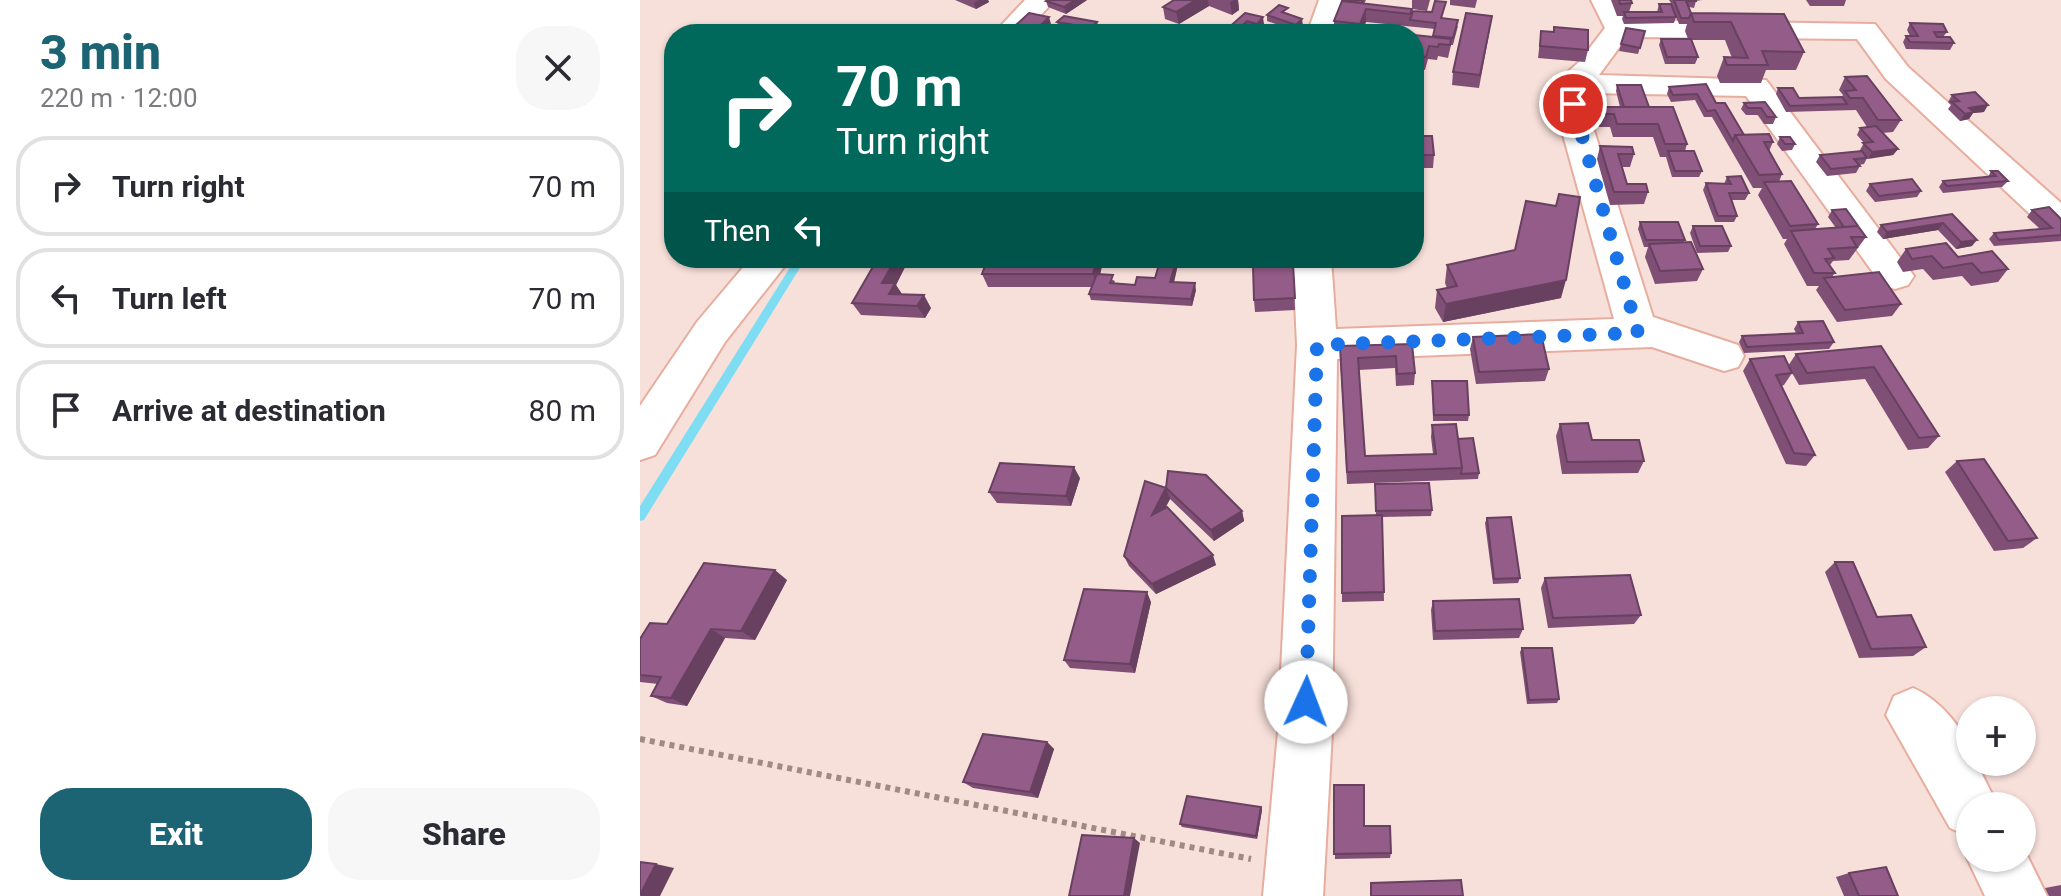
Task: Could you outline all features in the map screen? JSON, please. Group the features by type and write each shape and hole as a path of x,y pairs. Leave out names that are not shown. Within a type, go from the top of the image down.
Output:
{"street":[{"path":"1017,24 1041,0"},
{"path":"1325,24 1333,0"},
{"path":"1569,84 1590,68 1612,14 1865,30 1897,73 2061,223"},
{"path":"1569,84 1755,87 1895,276"},
{"path":"1569,84 1576,124 1638,333"},
{"path":"640,442 711,332 764,268"},
{"path":"1294,882 1305,732 1317,345 1313,268"},
{"path":"1317,345 1653,332 1724,356"},
{"path":"1913,715 1938,748 1961,792"},
{"path":"2004,872 2017,896"}],"path":[{"path":"640,739 1294,882"}],"building":[{"path":"1048,0 1075,0 1064,7"},
{"path":"1174,0 1196,0 1176,12 1163,7"},
{"path":"1619,0 1631,0 1632,3 1620,4"},
{"path":"1674,0 1696,0 1686,1 1691,13 1689,18 1681,18"},
{"path":"1342,1 1412,9 1410,14 1366,9 1360,24 1334,21"},
{"path":"1435,1 1446,2 1441,18 1458,20 1453,38 1433,36 1436,23 1410,20 1413,11 1432,12"},
{"path":"1659,4 1671,4 1676,17 1626,18 1624,12 1662,12"},
{"path":"1279,5 1288,8 1282,12 1302,19 1293,24 1267,15"},
{"path":"1029,13 1049,17 1042,24 1017,24"},
{"path":"1245,13 1263,17 1257,24 1247,21 1233,24"},
{"path":"1466,13 1492,16 1480,75 1453,72"},
{"path":"1691,13 1784,14 1804,52 1762,51 1768,65 1727,65 1724,57 1748,58 1731,22 1694,22"},
{"path":"1064,16 1097,22 1068,24 1057,22"},
{"path":"1910,23 1943,24 1947,32 1934,32 1937,37 1950,37 1954,43 1910,42 1906,36 1918,36"},
{"path":"1554,27 1588,30 1588,50 1540,46 1541,31 1554,32"},
{"path":"1626,28 1645,31 1640,48 1621,44"},
{"path":"1424,36 1451,39 1450,45 1429,46 1426,57"},
{"path":"1661,39 1691,39 1698,57 1667,57"},
{"path":"1867,76 1901,120 1878,120 1863,98 1850,98 1845,91 1856,90 1845,77"},
{"path":"1706,84 1716,103 1725,103 1744,135 1735,135 1733,141 1715,110 1707,111 1697,94 1673,95 1669,87"},
{"path":"1617,85 1641,85 1649,107 1624,107"},
{"path":"1778,88 1793,88 1799,98 1842,97 1847,104 1790,106"},
{"path":"1975,92 1988,105 1969,108 1974,112 1965,114 1952,102 1959,101 1952,95"},
{"path":"1765,102 1776,117 1767,117 1761,108 1748,108 1744,103"},
{"path":"1601,107 1673,107 1687,144 1665,144 1658,124 1617,124 1614,114 1603,114"},
{"path":"1876,126 1898,149 1872,152 1863,143 1873,142 1860,128"},
{"path":"1769,134 1773,142 1764,142 1782,174 1759,175 1735,135"},
{"path":"1424,136 1432,136 1434,155 1424,155"},
{"path":"1780,137 1790,137 1795,144 1785,144"},
{"path":"1600,146 1632,147 1634,154 1618,154 1627,184 1646,184 1648,192 1614,192"},
{"path":"1668,151 1694,151 1702,171 1675,171"},
{"path":"1862,151 1867,158 1854,159 1860,166 1831,169 1820,155"},
{"path":"1991,171 1998,171 2008,181 1947,186 1943,181 1996,176"},
{"path":"1741,176 1749,193 1729,193 1737,216 1718,216 1706,183 1731,184 1727,177"},
{"path":"1912,179 1921,191 1879,196 1870,184"},
{"path":"1791,181 1818,224 1790,226 1764,182"},
{"path":"1559,194 1580,197 1566,280 1446,304 1437,290 1457,286 1447,265 1515,250 1526,201 1556,206"},
{"path":"2049,207 2061,219 2061,235 1999,240 1994,233 2052,228 2032,210"},
{"path":"1846,209 1858,226 1844,227 1832,210"},
{"path":"1952,214 1977,240 1961,242 1943,223 1887,232 1881,225"},
{"path":"1640,222 1678,222 1685,240 1646,240"},
{"path":"1693,226 1722,226 1731,246 1700,246"},
{"path":"1858,226 1866,237 1851,237 1857,247 1828,249 1834,258 1825,259 1835,273 1814,273 1791,231"},
{"path":"1691,242 1703,269 1660,271 1649,244"},
{"path":"1946,243 1958,257 1992,251 2008,269 1981,273 1972,263 1943,268 1932,256 1912,259 1906,249"},
{"path":"872,268 890,268 882,283 895,283 889,294 924,295 917,306 852,303"},
{"path":"984,268 1094,268 1093,274 982,274"},
{"path":"1158,268 1174,268 1170,282 1195,283 1191,299 1089,294 1097,274 1113,275 1110,283 1135,285 1137,277 1155,278"},
{"path":"1253,268 1293,268 1295,298 1254,300"},
{"path":"1879,272 1901,304 1845,310 1824,278"},
{"path":"1823,321 1834,342 1747,347 1742,336 1803,333 1798,322"},
{"path":"1541,334 1549,369 1479,372 1473,337"},
{"path":"1412,344 1415,373 1397,374 1396,356 1358,358 1365,456 1436,454 1432,425 1456,424 1462,468 1347,472 1340,346"},
{"path":"1881,346 1939,436 1919,438 1874,367 1807,373 1796,354"},
{"path":"1784,356 1792,373 1776,375 1815,455 1794,453 1750,359"},
{"path":"1432,381 1467,381 1469,415 1434,415"},
{"path":"1588,423 1592,440 1639,440 1644,461 1567,462 1560,424"},
{"path":"1473,438 1479,473 1461,474 1458,439"},
{"path":"1984,459 2037,538 2008,541 1957,461"},
{"path":"1000,463 1074,467 1066,496 989,492"},
{"path":"1168,471 1206,475 1242,511 1211,530 1166,488"},
{"path":"1145,481 1166,488 1152,515 1167,507 1213,555 1152,584 1124,556"},
{"path":"1429,483 1432,510 1376,511 1375,484"},
{"path":"1382,515 1384,592 1342,593 1342,516"},
{"path":"1511,517 1520,578 1494,579 1487,518"},
{"path":"1835,562 1853,562 1877,617 1911,615 1926,647 1871,649"},
{"path":"704,563 775,570 741,631 711,629 671,698 651,696 661,677 640,675 640,639 650,623 667,624"},
{"path":"1630,575 1641,615 1553,618 1545,578"},
{"path":"1084,589 1147,592 1130,664 1064,660"},
{"path":"1519,599 1523,629 1435,631 1433,601"},
{"path":"1522,648 1552,648 1559,699 1529,700"},
{"path":"983,734 1047,742 1030,792 963,782"},
{"path":"1334,785 1364,785 1364,826 1390,826 1391,853 1334,854"},
{"path":"1187,796 1261,807 1256,836 1180,824"},
{"path":"1082,835 1134,838 1124,896 1069,896"},
{"path":"640,862 656,864 640,895"},
{"path":"1886,867 1898,896 1859,896 1849,873"},
{"path":"1461,880 1463,896 1371,896 1371,883"}],"waterway":[{"path":"640,516 795,268"}],"route":[{"path":"1306,702 1317,345 1638,333 1576,124 1573,104"}]}
